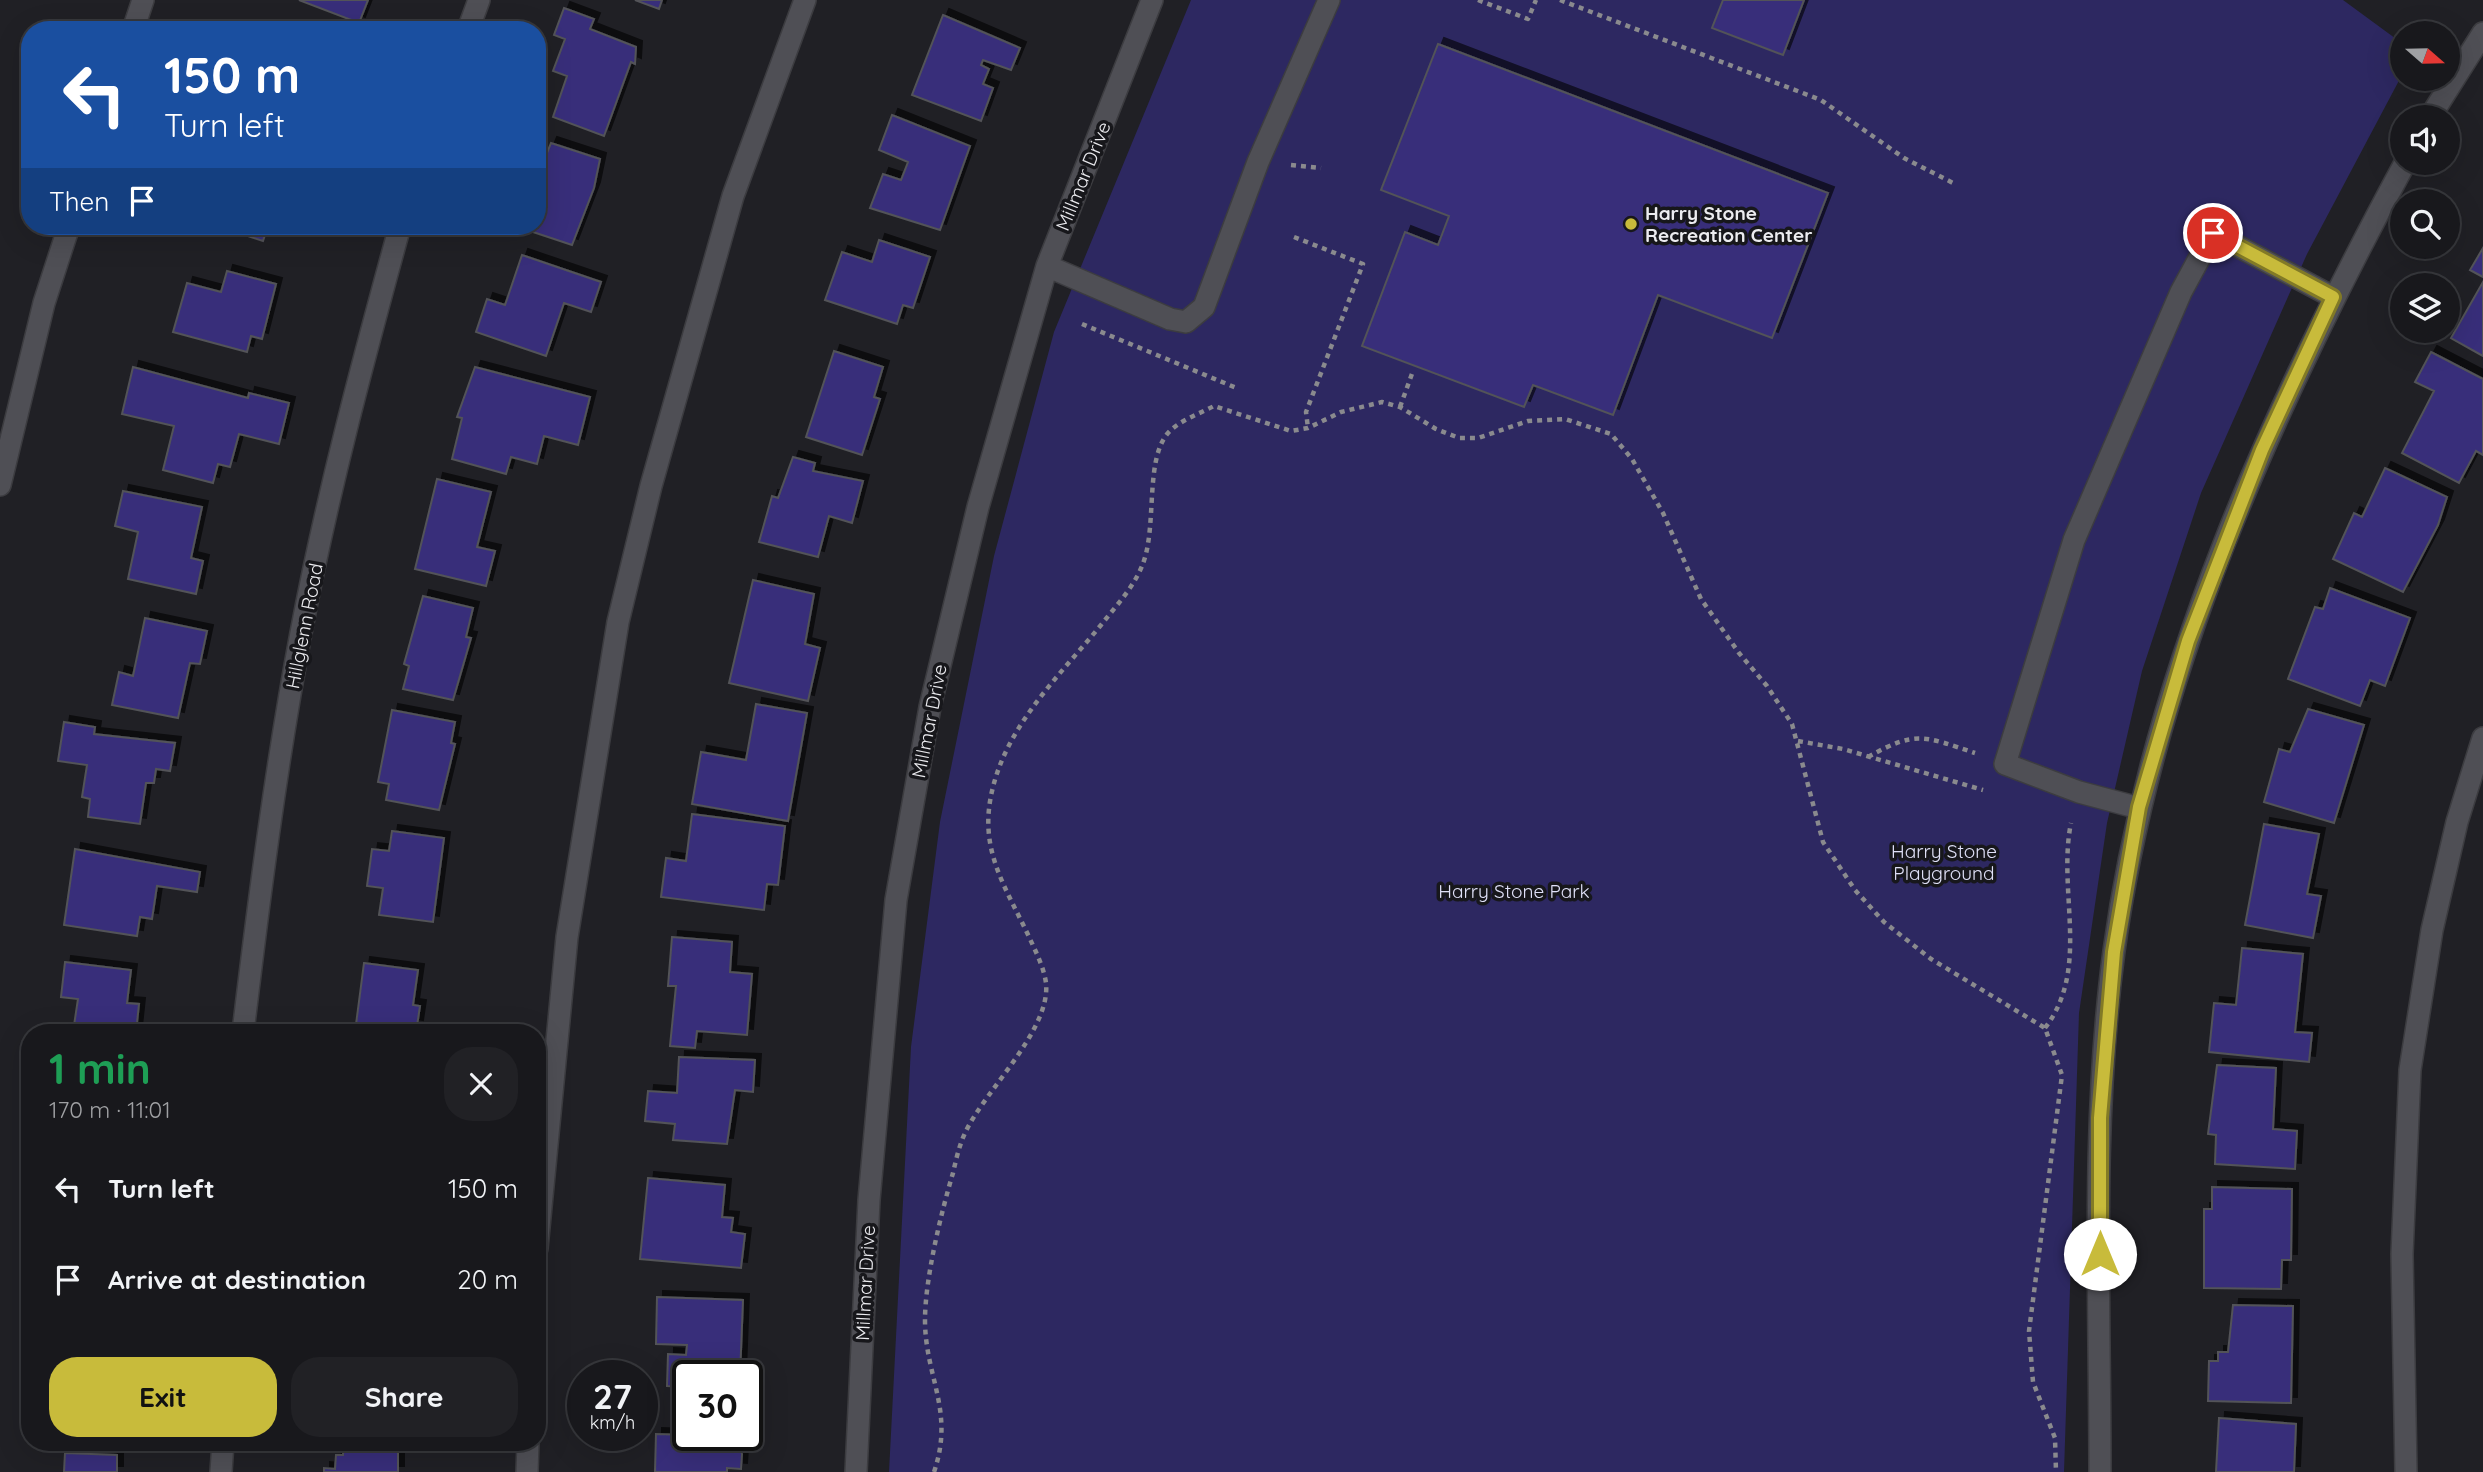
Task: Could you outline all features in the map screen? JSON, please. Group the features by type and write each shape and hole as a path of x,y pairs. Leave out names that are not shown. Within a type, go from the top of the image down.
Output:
{"street":[{"path":"136,21 143,0"},
{"path":"471,21 479,0"},
{"path":"546,1155 567,937 618,622 651,486 733,196 805,0"},
{"name":"Millmar Drive","path":"856,1472 869,1200 896,900 930,707 975,520 1047,266 1152,0"},
{"path":"1047,266 1170,319 1186,322 1204,307 1258,162 1329,0"},
{"path":"2438,105 2483,33"},
{"path":"2100,1472 2100,1118 2114,952 2139,807 2188,641 2262,450 2333,297 2399,175"},
{"path":"2139,807 2079,792 2005,764 2074,540 2181,292 2213,233 2333,297"},
{"path":"0,485 44,303 66,235"},
{"name":"Hillglenn Road","path":"244,1024 267,834 301,633 343,432 398,235"},
{"path":"2406,1472 2402,1254 2410,1070 2432,930 2457,822 2483,738"},
{"path":"222,1472 223,1451"},
{"path":"527,1472 528,1451"}],"path":[{"path":"1478,0 1528,19 1536,0"},
{"path":"1560,0 1821,100 1904,158 1955,184"},
{"path":"1294,237 1363,264 1306,412 1308,428"},
{"path":"1082,324 1239,389"},
{"path":"1399,407 1413,371"},
{"path":"934,1472 944,1439 942,1413 925,1320 947,1197 965,1133 1013,1058 1035,1030 1045,1003 1046,982 1038,958 999,877 990,851 987,822 1000,759 1017,728 1122,598 1140,570 1150,547 1157,460 1167,434 1185,420 1214,407 1291,430 1308,428 1341,412 1382,402 1399,407 1436,429 1459,438 1478,438 1528,421 1565,419 1611,434 1632,459 1663,513 1701,599 1739,653 1768,686 1792,724 1823,842 1855,890 1884,922 1931,958 2045,1028 2062,1075 2029,1331 2033,1382 2055,1438 2056,1472"},
{"path":"1867,757 1900,739 1917,736 1942,742"},
{"path":"1798,741 1867,757 1996,794"},
{"path":"2045,1028 2058,1011 2068,987 2071,947 2067,868 2073,816"}],"green space":[{"name":"Harry Stone Park","path":"1191,0 2343,0 2390,34 2390,91 2393,91 2307,254 2201,493 2142,671 2107,823 2079,1013 2064,1472 889,1472 911,1047 940,822 994,556 1054,332"}],"building":[{"path":"299,0 368,0 360,21"},
{"path":"635,0 662,0 659,9"},
{"path":"1723,0 1804,0 1783,55 1712,28"},
{"path":"564,8 594,19 590,29 636,47 635,64 631,62 604,136 553,117 567,76 553,71 565,39 554,35"},
{"path":"943,15 1020,48 1011,70 983,60 981,65 989,69 983,84 993,88 981,121 912,95"},
{"name":"Harry Stone Recreation Center","path":"1438,44 1828,193 1772,338 1658,295 1613,415 1533,385 1524,407 1362,346 1405,232 1438,245 1449,216 1381,190"},
{"path":"892,115 970,146 940,230 870,208 883,174 901,180 908,162 879,150"},
{"path":"551,143 600,159 594,188 572,245 542,235 546,235 546,155"},
{"path":"245,235 265,235 263,241"},
{"path":"879,240 930,257 913,308 903,305 897,324 825,300 842,252 872,262"},
{"path":"2483,248 2483,277 2470,270"},
{"path":"522,255 601,282 591,312 564,303 546,356 476,332 487,299 505,305"},
{"path":"227,271 276,284 262,339 251,336 247,352 173,332 187,283 221,292"},
{"path":"2483,282 2483,356 2460,343 2460,322"},
{"path":"834,351 883,367 874,397 880,399 862,455 806,437"},
{"path":"2431,352 2483,379 2483,455 2476,451 2459,483 2402,453 2434,391 2415,382"},
{"path":"133,367 248,398 249,393 289,403 279,444 239,434 230,467 218,464 213,483 163,470 174,426 122,414"},
{"path":"475,367 590,397 578,445 544,436 537,464 511,457 506,474 452,459 462,418 457,417"},
{"path":"793,457 815,463 813,471 863,481 852,523 829,516 818,557 759,542 772,496 778,498"},
{"path":"2385,468 2447,497 2438,525 2403,592 2333,559 2354,513 2362,517"},
{"path":"437,479 491,492 477,547 495,551 486,586 415,569"},
{"path":"123,491 202,507 191,558 203,561 196,594 128,579 138,532 115,526"},
{"path":"753,580 814,594 805,644 820,648 808,701 729,683"},
{"path":"2330,588 2410,618 2385,686 2370,680 2360,706 2288,679 2315,607 2323,609"},
{"path":"423,596 473,608 466,637 471,638 453,700 403,689 409,666 404,664"},
{"path":"145,618 207,631 200,664 190,663 178,718 112,705 119,672 133,676"},
{"path":"756,704 807,713 788,821 692,804 701,752 746,760"},
{"path":"2308,709 2364,725 2334,823 2264,802 2279,749 2290,752"},
{"path":"392,710 455,722 451,743 455,744 439,810 386,800 389,784 378,782"},
{"path":"64,722 95,727 94,734 175,743 170,771 156,769 154,783 146,783 140,824 88,817 90,799 82,797 87,765 58,761"},
{"path":"692,814 785,826 778,885 767,884 764,910 661,897 666,858 686,861"},
{"path":"2264,824 2319,834 2307,894 2321,896 2313,938 2245,925"},
{"path":"392,831 444,838 433,922 379,915 383,888 367,886 372,849 389,851"},
{"path":"75,849 200,872 197,892 157,886 152,919 140,917 137,936 64,925"},
{"path":"672,937 732,942 730,972 752,974 747,1035 697,1031 695,1048 670,1046 676,986 668,986"},
{"path":"2242,948 2303,954 2295,1032 2312,1033 2309,1062 2209,1052 2214,1003 2236,1005"},
{"path":"65,962 131,970 127,1003 139,1004 137,1024 74,1024 78,999 61,997"},
{"path":"364,963 418,970 413,1005 420,1006 417,1024 356,1024"},
{"path":"679,1057 755,1060 753,1092 735,1090 727,1144 673,1140 675,1124 645,1121 648,1091 677,1093"},
{"path":"2217,1065 2276,1068 2273,1129 2297,1131 2295,1169 2215,1164 2216,1135 2208,1134"},
{"path":"648,1178 725,1185 722,1217 733,1218 731,1232 745,1234 741,1268 640,1259"},
{"path":"2212,1187 2292,1189 2291,1260 2282,1260 2281,1289 2204,1288 2204,1209 2212,1209"},
{"path":"657,1297 743,1300 741,1360 672,1360 672,1386 667,1386 668,1354 686,1355 687,1345 656,1344"},
{"path":"2233,1305 2293,1306 2291,1403 2208,1401 2209,1361 2218,1361 2218,1352 2228,1352"},
{"path":"2219,1418 2296,1424 2294,1472 2216,1472"},
{"path":"658,1434 672,1435 672,1451 741,1451 741,1469 727,1468 727,1472 655,1472"},
{"path":"343,1451 398,1451 398,1472 324,1472 324,1468 335,1469 336,1455 343,1455"},
{"path":"65,1453 117,1455 117,1472 64,1472"}],"place":[{"name":"Harry Stone Recreation Center","path":"1631,224"}],"route":[{"path":"2100,1254 2100,1118 2114,952 2139,807 2188,641 2262,450 2333,297 2213,233"}],"park label":[{"name":"Harry Stone Playground","path":"1944,862"}]}
